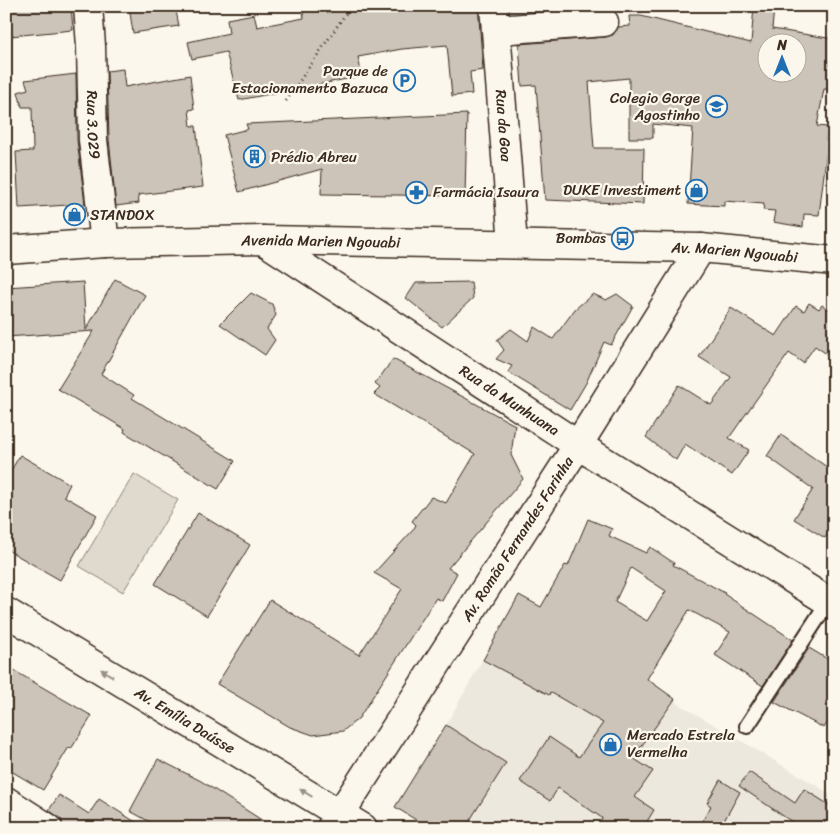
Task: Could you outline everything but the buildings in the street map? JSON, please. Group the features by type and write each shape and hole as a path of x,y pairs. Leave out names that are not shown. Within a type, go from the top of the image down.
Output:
{"street":[{"name":"Rua 3.029","path":"88,6 91,46 93,140 105,243"},
{"path":"496,18 604,22"},
{"name":"Rua da Goa","path":"496,18 513,244"},
{"name":"Avenida Marien Ngouabi","path":"6,250 105,243 263,240 634,246"},
{"name":"Rua da Munhuana","path":"263,240 578,445 831,604"},
{"name":"Av. Marien Ngouabi","path":"634,246 701,248 834,260"},
{"name":"Av. Romão Fernandes Farinha","path":"336,821 578,445 701,248"},
{"name":"Av. Emília Daússe","path":"6,612 336,821 363,828"},
{"path":"6,801 48,828"}],"lane":[{"path":"747,726 831,604"}],"path":[{"path":"286,102 351,6"}],"shaded area":[{"path":"134,474 178,500 123,592 79,566"},
{"name":"Mercado Estrela Vermelha","path":"576,643 834,796 834,828 465,828 506,763 446,725 483,659 548,695"}],"place":[{"name":"Parque de Estacionamento Bazuca","path":"404,80"},
{"name":"Colegio Gorge Agostinho","path":"716,107"},
{"name":"Prédio Abreu","path":"255,157"},
{"name":"DUKE Investiment","path":"697,190"},
{"name":"Farmácia Isaura","path":"417,192"},
{"name":"STANDOX","path":"74,215"},
{"name":"Bombas","path":"622,238"},
{"name":"Mercado Estrela Vermelha","path":"611,744"}]}
